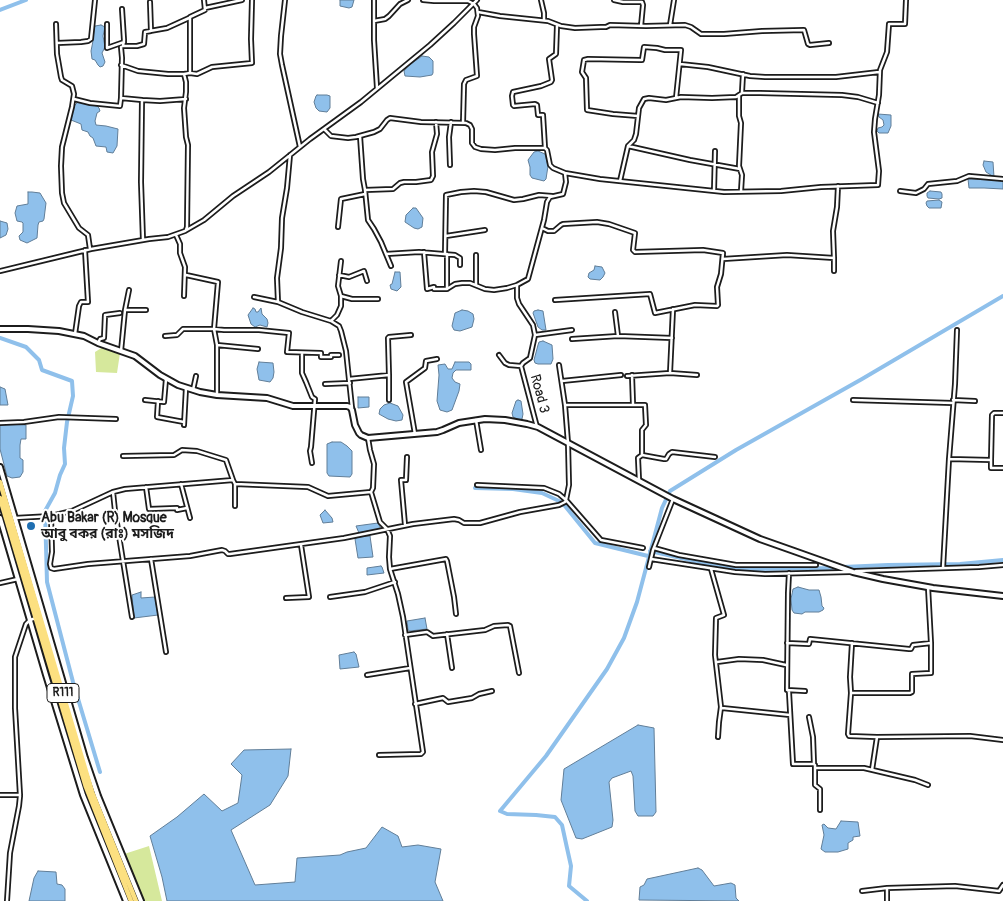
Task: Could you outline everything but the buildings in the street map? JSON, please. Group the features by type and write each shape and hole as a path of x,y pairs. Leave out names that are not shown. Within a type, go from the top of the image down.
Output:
{"main road":[{"name":"R111","path":"0,482 92,792 136,901"},
{"name":"R111","path":"0,498 86,787 131,901"}],"street":[{"path":"57,43 81,42 91,39 95,0"},
{"path":"204,0 205,8"},
{"path":"123,46 142,45 144,44 145,32 167,28 203,11 205,8 242,0"},
{"path":"121,65 138,71 197,74 212,68 252,63 250,39 252,0"},
{"path":"285,0 280,54 300,147"},
{"path":"374,0 377,89"},
{"path":"374,21 385,19 400,4 408,0"},
{"path":"423,0 434,2 468,1 477,8 478,16 474,26 477,76 466,80 464,84 463,123"},
{"path":"0,271 85,250 176,235 185,231 204,220 233,196 269,172 377,89 430,45 478,0"},
{"path":"541,0 544,20"},
{"path":"614,0 642,2 641,26"},
{"path":"670,25 674,0"},
{"path":"557,25 556,54 549,59 551,82 513,92 512,94 514,106 535,104 538,115 543,115 544,148 547,150 550,165 553,168 565,173 620,181 714,191 741,192 876,185 879,183 874,132 880,72 887,52 889,24 905,24 906,0"},
{"path":"150,2 150,32"},
{"path":"74,99 90,103 120,106 121,47 124,42 122,9"},
{"path":"478,12 544,20 557,25 583,28 606,27 610,25 689,25 701,34 804,30 808,44 829,44"},
{"path":"190,17 190,73"},
{"path":"56,24 61,77 74,90 74,99 62,147 60,166 62,193 64,204 79,228 88,235 90,249"},
{"path":"107,24 107,48 124,42"},
{"path":"638,116 587,110 586,78 582,72 584,60 642,60 644,47 681,50 676,98"},
{"path":"680,64 765,77 827,77 880,72"},
{"path":"184,74 186,82 184,108 188,145 187,227 185,231"},
{"path":"742,93 743,74"},
{"path":"620,181 628,146 634,140 636,134 639,108 644,99 736,97 742,93 760,92 842,95 858,97 878,103"},
{"path":"739,96 741,192"},
{"path":"121,98 160,101 186,99"},
{"path":"142,100 141,182 143,240"},
{"path":"324,129 331,136 348,138 380,129 390,118 420,122 463,123 470,125 472,129 472,143 475,147 481,149 544,148"},
{"path":"338,227 341,199 365,192 393,189 404,182 432,180 432,152 436,134 436,122"},
{"path":"450,165 449,137 451,122"},
{"path":"360,136 368,220 391,266"},
{"path":"628,146 670,156 740,168"},
{"path":"714,191 715,151"},
{"path":"278,302 277,278 290,155"},
{"path":"447,289 446,195 474,191 486,192 514,200 539,195 561,195 564,192 566,182 565,173"},
{"path":"900,191 916,193 928,184 957,181 968,176 1003,179"},
{"path":"834,271 833,231 838,186"},
{"path":"424,252 427,289 434,287 434,289 447,289 462,282 494,290 517,285 528,279 542,228 546,202 550,197 554,196"},
{"path":"542,228 554,231 563,224 604,223 634,233 633,250 635,252 703,250 723,252 721,274 717,287 718,306 695,305 656,313 650,294 555,300"},
{"path":"446,236 485,230"},
{"path":"176,235 185,267 184,296"},
{"path":"75,334 79,306 81,302 88,302 85,250"},
{"path":"386,254 424,252 446,254 458,256 460,264"},
{"path":"476,255 476,285"},
{"path":"723,259 787,255 834,258"},
{"path":"331,321 342,306 342,296 338,286 341,261"},
{"path":"340,275 349,276 364,271 367,281"},
{"path":"186,275 218,282 214,329 217,345 217,395"},
{"path":"517,285 519,304 533,326 536,335 572,330"},
{"path":"121,351 129,290"},
{"path":"342,296 352,299 378,299"},
{"path":"254,297 278,302 331,321 339,326 346,351 352,410 355,425 361,436 368,438 415,434 444,430 459,423 485,419 505,420 538,427 658,491 760,539 851,571 928,587 1003,596"},
{"path":"125,310 146,310"},
{"path":"670,373 673,310"},
{"path":"616,312 618,336"},
{"path":"98,343 100,339 104,338 105,315 120,313"},
{"path":"0,329 28,329 75,334 135,356 160,375 193,390 217,395 267,398 293,406 347,406 352,410"},
{"path":"165,336 177,335 183,329 258,330 289,334 287,352 321,353 321,356 339,355"},
{"path":"944,567 957,330"},
{"path":"388,400 388,338 411,335"},
{"name":"Road 3","path":"536,335 530,358 522,363 521,366 538,427"},
{"path":"572,339 618,336 672,338"},
{"path":"217,345 258,349"},
{"path":"302,353 302,373 312,397 315,399 310,451 312,463"},
{"path":"499,355 509,365 521,366"},
{"path":"415,434 406,382 425,368 426,361 437,359"},
{"path":"50,516 52,552 50,564 52,569 88,564 190,556 223,550 230,554 344,538 387,529 454,519 464,523 480,523 520,512 559,506 566,501 569,485 566,405 559,365"},
{"path":"627,376 670,373 697,375"},
{"path":"325,384 388,375"},
{"path":"562,381 621,375"},
{"path":"193,390 196,376"},
{"path":"632,376 633,404"},
{"path":"145,400 164,402 166,378"},
{"path":"158,401 157,416 184,423 186,388"},
{"path":"854,400 975,401"},
{"path":"566,405 645,404 646,426 642,430 642,455 638,458 639,480"},
{"path":"1003,413 994,413 992,415 991,460 992,468 1003,468"},
{"path":"0,423 58,417 116,419"},
{"path":"476,420 481,450"},
{"path":"368,438 374,464 373,488 371,492 380,522 387,529 391,539 390,569 403,617 422,753 379,755"},
{"path":"123,456 174,455 182,450 197,451 226,460 234,482 235,506"},
{"path":"642,455 666,459 672,452 715,457"},
{"path":"405,526 401,480 406,480 407,457"},
{"path":"949,459 991,460"},
{"path":"0,467 85,758 98,796 141,901"},
{"path":"15,518 50,516 72,511 113,492 182,484 234,482 308,487 328,496 371,492"},
{"path":"182,484 190,518"},
{"path":"477,485 542,487 559,494 601,540 643,548"},
{"path":"146,487 149,509 177,508 177,510 187,508"},
{"path":"113,492 132,617"},
{"path":"649,567 653,549 672,498"},
{"path":"0,518 83,795 126,901"},
{"path":"286,598 309,597 301,544"},
{"path":"653,549 736,565 816,565"},
{"path":"651,558 735,572 789,573 1003,564"},
{"path":"151,559 166,652"},
{"path":"390,569 446,559 456,614"},
{"path":"711,569 724,615 716,618 716,655 721,708 718,722 718,738"},
{"path":"789,573 786,665 793,764 864,768 928,785"},
{"path":"0,582 18,579"},
{"path":"330,597 365,592 395,582"},
{"path":"850,693 911,693 912,674 932,672 928,587"},
{"path":"7,901 10,853 20,795 15,708 15,657 26,624 36,618"},
{"path":"405,635 428,632 433,636 483,631 493,627 508,625 510,626 519,672"},
{"path":"447,634 452,668"},
{"path":"787,642 809,644 810,639 909,649 913,645 931,643"},
{"path":"852,643 849,736 877,738 967,736 1003,740"},
{"path":"717,662 739,659 764,660 786,665"},
{"path":"367,675 410,668"},
{"path":"787,690 805,691"},
{"path":"415,704 443,698 448,702 472,698 478,694 492,691"},
{"path":"721,708 790,715"},
{"path":"809,717 813,737 815,785 820,790 820,810"},
{"path":"872,770 877,738"},
{"path":"0,795 20,795"},
{"path":"862,891 887,888 955,886 999,891 1003,885"},
{"path":"887,888 887,901"}],"green space":[{"path":"103,347 120,353 117,373 96,372 95,352"},
{"path":"149,846 162,901 136,901 118,856"}],"water":[{"path":"340,0 354,0 352,7 349,8 340,6"},
{"path":"101,25 105,27 103,36 105,47 102,53 105,62 100,67 92,59 91,51 94,28"},
{"path":"422,56 429,57 433,61 432,75 420,77 405,76 404,71 408,66"},
{"path":"317,95 330,96 330,108 327,112 319,111 316,108 314,102"},
{"path":"78,102 99,108 100,111 97,113 95,121 96,125 118,129 117,146 113,153 107,152 106,147 96,146 88,132 82,130 81,124 71,120 73,109"},
{"path":"878,114 891,115 891,126 888,133 879,133 877,131 878,128 884,125 883,120"},
{"path":"538,151 545,154 548,166 544,181 532,178 530,175 528,160 534,152"},
{"path":"984,161 993,162 994,177 986,172 983,165"},
{"path":"968,179 1003,180 1003,189 969,188"},
{"path":"930,191 941,192 942,198 928,198 927,193"},
{"path":"28,192 40,193 46,203 44,219 38,225 37,238 27,243 20,240 19,236 23,232 23,223 17,221 15,213 17,206 28,204"},
{"path":"939,200 942,202 941,208 929,208 927,206 927,201"},
{"path":"413,208 416,208 423,218 422,227 418,229 405,222 406,215"},
{"path":"0,221 7,223 8,229 6,235 0,238"},
{"path":"595,266 602,267 605,273 600,280 588,277"},
{"path":"395,272 400,272 401,287 397,291 391,289 390,285 392,284"},
{"path":"253,308 258,312 261,308 262,314 267,319 267,327 260,325 255,327 251,324 248,315"},
{"path":"462,310 473,314 472,327 460,331 454,330 452,326 455,313"},
{"path":"538,310 543,311 546,330 538,327 533,313"},
{"path":"543,341 552,345 553,359 551,364 535,363 534,360 539,342"},
{"path":"259,362 273,363 274,372 270,382 259,380 257,369"},
{"path":"455,362 469,362 471,370 456,370 453,373 452,378 460,384 459,391 452,410 447,412 440,410 437,401 438,365 445,364 448,369 452,369"},
{"path":"0,387 5,389 8,405 0,405"},
{"path":"358,397 369,397 369,407 358,408"},
{"path":"518,400 521,401 523,414 522,419 519,420 513,417 512,413"},
{"path":"390,403 398,406 403,415 402,420 388,419 379,414 380,409 384,405"},
{"path":"0,425 26,425 26,439 21,439 20,445 23,472 20,477 12,478 7,476 0,449"},
{"path":"341,442 352,451 352,474 350,477 329,476 327,473 327,444"},
{"path":"325,510 333,522 323,523 320,515"},
{"path":"378,523 381,529 359,533 356,526"},
{"path":"370,536 373,557 358,558 355,539"},
{"path":"381,566 384,573 367,575 367,568"},
{"path":"798,587 819,590 823,610 802,614 794,613 791,599 793,589"},
{"path":"141,592 141,598 155,597 158,615 134,618 132,595"},
{"path":"425,618 427,629 408,630 407,621"},
{"path":"354,652 359,667 340,669 339,655"},
{"path":"638,725 654,728 656,812 653,816 638,816 635,811 631,771 612,778 609,782 612,827 582,839 576,838 561,800 564,769"},
{"path":"291,749 288,776 270,805 231,830 255,885 295,882 297,858 340,855 366,848 382,827 398,836 402,847 418,845 441,849 435,882 443,901 167,901 150,836 177,817 204,794 222,811 238,803 242,775 231,764 244,750"},
{"path":"841,821 858,822 860,836 853,837 853,840 848,843 848,849 838,852 825,852 821,849 824,835 822,825 824,824 828,828 836,829"},
{"path":"698,868 702,870 714,886 731,883 735,885 736,898 739,901 639,900 640,887 644,885 647,879"},
{"path":"38,871 56,872 57,884 62,885 65,889 65,901 29,901 34,878"}],"waterway":[{"path":"0,10 26,0"},
{"path":"587,901 569,886 571,866 562,825 555,817 507,814 500,811 546,756 607,669 624,638 637,602 662,508 670,491 736,450 1003,296"},
{"path":"0,338 26,347 39,360 42,370 72,381 73,396 64,448 65,464 55,493 45,511 47,582 73,682 100,772"},
{"path":"475,488 513,489 542,493 565,506 595,543 648,556"},
{"path":"650,551 721,567 756,569 960,564 1003,560"}],"place":[{"name":"Abu Bakar (R) Mosque আবু বকর (রাঃ) মসজিদ","path":"31,526"}]}
